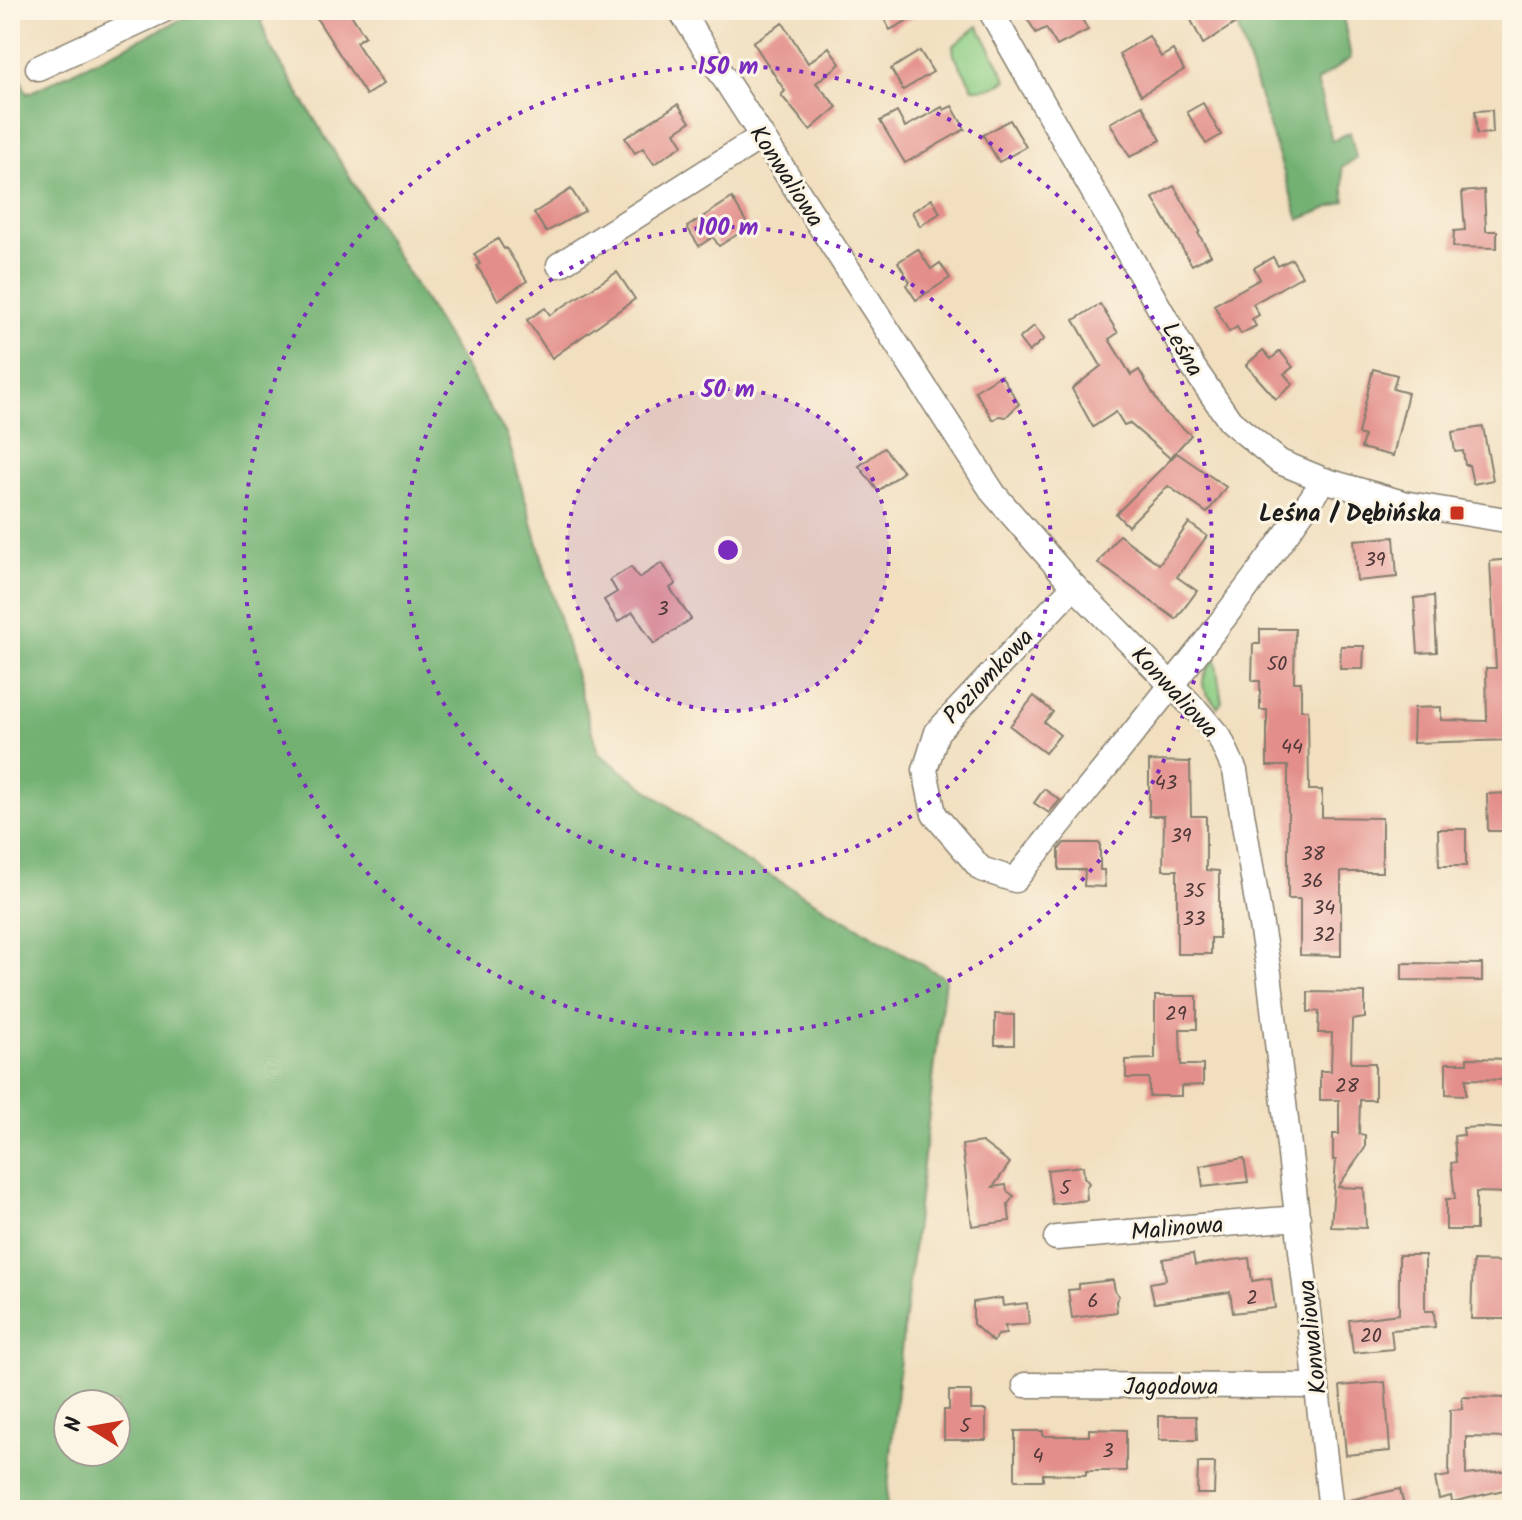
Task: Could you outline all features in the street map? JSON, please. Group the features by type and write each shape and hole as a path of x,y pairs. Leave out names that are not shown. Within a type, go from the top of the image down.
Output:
{"street":[{"path":"38,68 164,10"},
{"name":"Konwaliowa","path":"680,10 986,483 1074,586 1220,738 1235,771 1269,973 1331,1510"},
{"name":"Leśna","path":"990,10 1213,400 1236,428 1269,455 1324,480 1403,503 1511,521"},
{"path":"559,265 761,137"},
{"path":"1171,684 1198,655 1324,480"},
{"name":"Poziomkowa","path":"1074,586 937,732 925,770 934,814 981,869 1015,880 1171,684"},
{"name":"Malinowa","path":"1056,1238 1298,1218"},
{"name":"Jagodowa","path":"1025,1385 1317,1386"}],"green space":[{"path":"201,10 259,10 267,41 507,436 598,753 735,855 945,978 899,1368 886,1510 10,1510 10,54 27,94"},
{"path":"1263,10 1342,10 1351,58 1317,81 1332,141 1350,132 1356,158 1342,168 1345,201 1299,220 1237,25"},
{"path":"978,26 1007,80 982,89 973,88 954,55 953,46"},
{"path":"1215,657 1222,702 1218,707 1203,683"}],"building":[{"path":"332,10 348,10 365,36 356,42 383,84 366,95 317,19"},
{"path":"879,10 927,10 890,30"},
{"path":"1022,10 1077,10 1088,30 1057,46 1046,28 1036,33"},
{"path":"1186,10 1256,10 1203,44"},
{"path":"783,23 808,63 829,47 840,64 816,83 837,107 810,130 781,95 785,91 753,42"},
{"path":"1149,36 1161,57 1173,50 1184,70 1141,95 1119,54"},
{"path":"920,51 933,72 903,90 891,69"},
{"path":"1203,103 1221,135 1206,144 1187,112"},
{"path":"678,104 690,122 675,132 683,145 654,164 643,148 635,153 625,138"},
{"path":"1142,105 1161,140 1130,157 1110,123"},
{"path":"952,106 965,129 905,163 880,121 897,112 905,127 942,107 944,110"},
{"path":"1492,110 1493,133 1477,134 1475,111"},
{"path":"1010,120 1026,147 999,162 983,135"},
{"path":"1174,186 1211,255 1192,265 1153,198"},
{"path":"571,189 585,211 546,232 534,213"},
{"path":"1484,190 1486,231 1497,231 1497,248 1453,247 1454,231 1465,230 1462,192"},
{"path":"732,198 749,227 719,246 713,237 699,246 687,227"},
{"path":"932,199 940,213 920,226 912,212"},
{"path":"498,239 527,281 498,300 477,266 480,264 474,254"},
{"path":"918,249 931,269 940,263 950,278 916,300 906,285 910,282 898,262"},
{"path":"1273,257 1278,266 1292,259 1302,276 1253,304 1259,315 1252,319 1256,326 1241,334 1237,327 1229,332 1214,305 1260,279 1254,268"},
{"path":"617,272 635,299 552,358 527,320 545,308 550,315"},
{"path":"1100,304 1118,333 1109,339 1131,375 1139,370 1164,412 1191,435 1170,458 1129,423 1124,425 1116,412 1093,427 1072,389 1101,366 1074,320"},
{"path":"1034,326 1044,339 1029,352 1019,339"},
{"path":"1263,350 1271,359 1280,351 1293,367 1284,374 1293,384 1276,399 1246,365"},
{"path":"1373,369 1397,375 1393,389 1408,393 1393,456 1361,448 1364,436 1358,434"},
{"path":"1001,375 1019,404 1006,417 999,416 993,420 975,391"},
{"path":"1483,427 1493,480 1473,484 1463,451 1455,452 1452,432"},
{"path":"884,448 903,472 878,491 859,466"},
{"path":"1177,453 1226,487 1207,513 1168,486 1128,526 1116,514"},
{"path":"1189,523 1207,536 1177,577 1197,591 1176,619 1098,563 1119,535 1159,564"},
{"path":"1394,537 1397,577 1357,581 1354,540"},
{"path":"1512,559 1512,740 1413,743 1414,708 1441,707 1441,720 1487,721 1486,668 1496,668 1490,561"},
{"path":"662,563 676,584 670,588 691,619 654,644 633,612 618,622 604,600 617,592 610,580 631,567 639,578"},
{"path":"1434,596 1437,652 1418,653 1414,598"},
{"path":"1260,629 1295,629 1294,682 1301,682 1301,710 1308,710 1309,790 1322,790 1322,817 1382,818 1382,872 1341,872 1341,956 1300,955 1300,899 1288,899 1288,766 1267,766 1267,710 1260,710 1260,681 1252,681 1253,644 1260,644"},
{"path":"1341,646 1364,646 1363,669 1340,669"},
{"path":"1034,696 1053,712 1044,722 1060,735 1045,753 1010,726"},
{"path":"1149,761 1190,762 1191,816 1206,816 1206,870 1219,871 1219,938 1211,938 1211,954 1177,954 1177,870 1163,870 1164,816 1149,816"},
{"path":"1044,789 1060,800 1049,813 1034,803"},
{"path":"1512,793 1512,831 1488,831 1487,794"},
{"path":"1438,829 1466,829 1466,866 1439,866"},
{"path":"1064,843 1100,843 1100,870 1104,870 1105,887 1084,886 1085,870 1059,870 1059,849"},
{"path":"1402,963 1482,964 1482,981 1402,980"},
{"path":"1308,992 1365,993 1365,1018 1352,1020 1351,1063 1375,1063 1375,1100 1360,1100 1359,1134 1365,1135 1365,1148 1338,1187 1364,1188 1366,1228 1331,1227 1336,1160 1333,1160 1333,1134 1339,1134 1339,1100 1320,1100 1320,1071 1331,1071 1332,1033 1318,1033 1319,1011 1308,1012"},
{"path":"1155,996 1197,996 1197,1029 1180,1029 1181,1065 1203,1065 1203,1085 1181,1086 1181,1096 1149,1096 1149,1078 1126,1078 1126,1060 1155,1059"},
{"path":"995,1014 1014,1015 1014,1045 995,1045"},
{"path":"1467,1058 1512,1059 1512,1075 1507,1075 1507,1080 1466,1079 1466,1095 1446,1094 1446,1063 1467,1063"},
{"path":"1463,1128 1511,1129 1509,1163 1512,1163 1512,1193 1476,1192 1476,1230 1446,1230 1446,1199 1455,1199 1451,1163 1456,1162 1454,1136 1464,1135"},
{"path":"982,1142 1010,1163 993,1187 1006,1185 1007,1191 1014,1196 1008,1204 1010,1221 972,1226 962,1145"},
{"path":"1244,1158 1248,1182 1203,1187 1200,1166"},
{"path":"1083,1166 1084,1177 1089,1183 1087,1200 1052,1204 1047,1170"},
{"path":"1193,1254 1195,1265 1249,1258 1252,1281 1271,1278 1275,1308 1233,1313 1230,1292 1154,1303 1150,1283 1166,1280 1163,1259"},
{"path":"1399,1255 1425,1255 1425,1311 1434,1311 1435,1327 1391,1330 1393,1349 1353,1353 1349,1320 1399,1314"},
{"path":"1473,1261 1507,1262 1506,1285 1512,1285 1512,1319 1471,1319"},
{"path":"1113,1280 1119,1296 1117,1312 1072,1318 1068,1290 1079,1289 1079,1284"},
{"path":"1002,1298 1003,1306 1027,1303 1029,1324 1005,1326 1006,1334 998,1335 993,1342 973,1324 973,1302"},
{"path":"1385,1382 1390,1451 1346,1455 1340,1386"},
{"path":"949,1391 971,1391 971,1410 986,1410 986,1440 944,1440 944,1410 949,1410"},
{"path":"1462,1397 1512,1398 1512,1438 1466,1437 1466,1475 1512,1470 1512,1488 1452,1502 1451,1496 1439,1499 1435,1478 1449,1476 1450,1410 1462,1409"},
{"path":"1159,1416 1196,1416 1197,1440 1159,1440"},
{"path":"1089,1429 1126,1430 1126,1471 1086,1471 1086,1475 1043,1474 1043,1480 1015,1480 1015,1431 1043,1431 1043,1436 1089,1436"},
{"path":"1198,1463 1215,1463 1214,1494 1197,1494"},
{"path":"1400,1489 1405,1510 1346,1510 1345,1501"}],"place":[{"name":"Leśna / Dębińska","path":"1457,513"}]}
